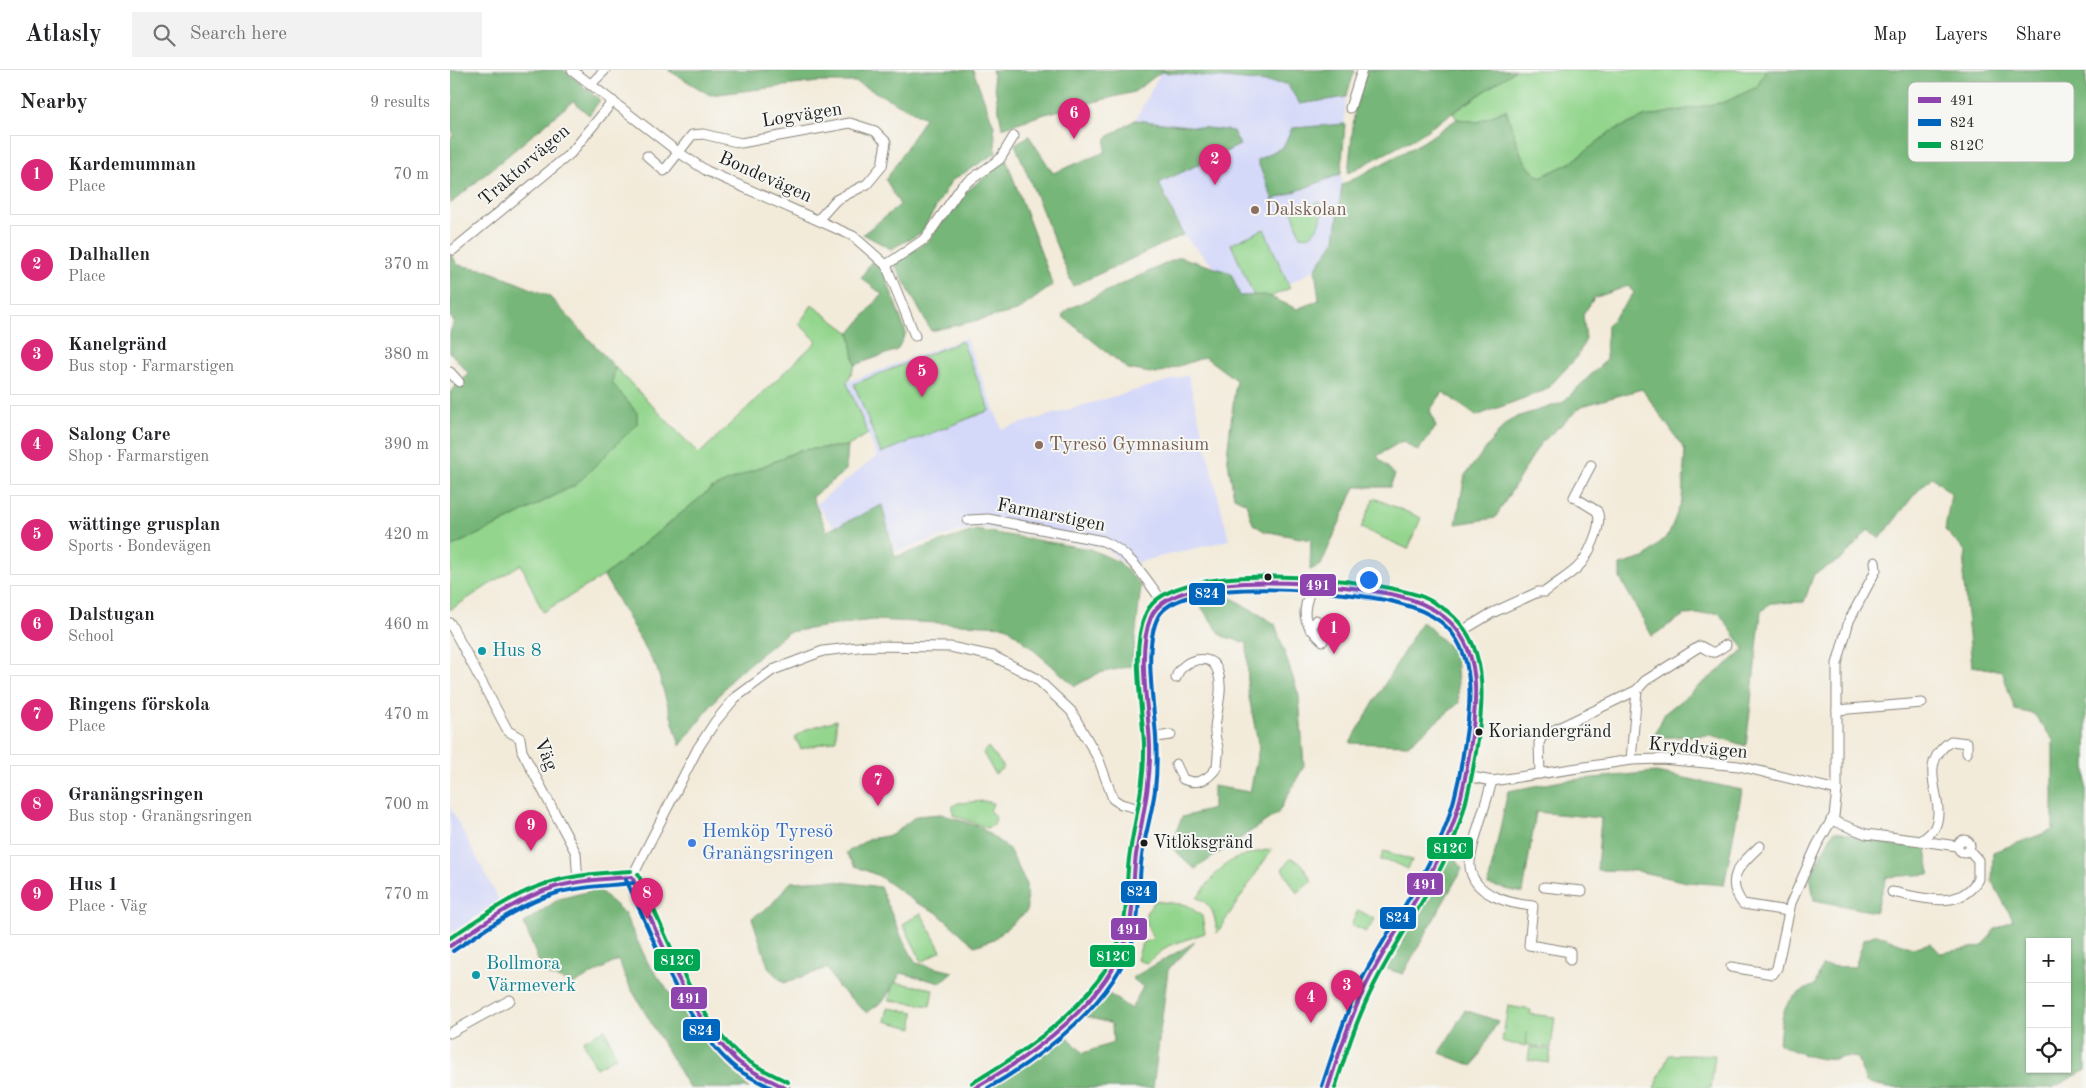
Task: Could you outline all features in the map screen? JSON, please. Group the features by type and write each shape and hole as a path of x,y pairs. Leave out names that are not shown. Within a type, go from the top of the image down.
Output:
{"street":[{"name":"Bondevägen","path":"572,70 678,152 707,171 752,193 852,236 886,265 915,336"},
{"path":"590,85 605,70"},
{"path":"1350,108 1362,70"},
{"name":"Traktorvägen","path":"452,250 571,153 613,101"},
{"name":"Logvägen","path":"678,152 692,135 703,134 741,143 850,123 874,131 886,142 882,166 867,184 836,200 818,220"},
{"path":"886,265 926,238 962,186 1000,159 1014,136"},
{"path":"647,156 664,171 678,152"},
{"path":"450,372 459,382"},
{"path":"1460,632 1492,613 1538,592 1545,592 1578,567 1596,535 1599,520 1597,511 1574,497 1591,465"},
{"name":"Farmarstigen","path":"968,520 988,519 1103,541 1114,545 1131,559 1162,601"},
{"path":"1731,967 1773,974 1777,968 1788,912 1817,845 1831,820 1837,790 1837,664 1849,621 1876,570 1875,562"},
{"path":"1312,584 1304,612 1305,623 1324,641"},
{"path":"975,1088 1002,1074 1079,1012 1114,968 1125,942 1133,905 1133,870 1138,834 1150,781 1145,638 1148,620 1162,601 1206,585 1312,584 1343,586 1411,600 1449,620 1460,632 1468,648 1476,694 1467,776 1458,808 1441,853 1358,1001 1328,1088"},
{"path":"1310,629 1316,620"},
{"name":"Väg","path":"450,623 508,731 520,738 522,751 576,853 578,883"},
{"path":"1540,774 1539,743 1542,736 1636,690 1645,681 1700,646 1708,653 1714,653 1726,645"},
{"path":"632,877 698,748 714,722 735,698 773,670 823,650 867,646 950,647 993,656 1002,660 1036,678 1071,711 1099,760 1113,799 1121,804 1144,810"},
{"path":"1176,678 1178,669 1183,665 1204,659 1212,662 1218,671 1220,686 1214,738 1218,747 1216,767 1212,774 1195,782 1183,779 1176,764"},
{"path":"1631,760 1636,690"},
{"path":"1837,710 1922,703"},
{"path":"1149,738 1171,735"},
{"path":"1921,841 1935,827 1938,802 1932,777 1937,756 1951,741 1966,743 1967,753"},
{"name":"Kryddvägen","path":"1467,776 1492,781 1631,760 1690,760 1739,766 1837,790"},
{"path":"1492,781 1470,858 1472,876 1476,884 1510,904 1533,906 1529,945 1570,952 1570,960"},
{"path":"1831,820 1866,834 1958,846 1961,852 1969,850 1978,860 1978,879 1960,897 1946,901 1892,892"},
{"path":"1760,846 1739,866 1735,876 1736,891 1743,904 1788,912"},
{"path":"450,946 513,906 546,890 578,883 632,877"},
{"path":"632,877 687,994 708,1029 736,1060 749,1070 785,1088"},
{"path":"1544,887 1582,891"},
{"path":"450,1033 510,1000"}],"shaded area":[{"name":"Dalskolan","path":"1161,72 1287,84 1301,104 1346,97 1341,173 1342,185 1335,240 1315,269 1257,303 1240,296 1231,273 1215,268 1183,235 1159,183 1135,120"},
{"name":"Tyresö Gymnasium","path":"966,338 1002,429 1188,375 1229,540 1127,565 1103,547 976,526 896,551 884,516 840,535 816,504 877,456 847,382"},
{"path":"450,807 500,902 450,934"}],"green space":[{"path":"450,70 564,70 600,100 589,115 573,101 450,204 450,139 453,135 451,116 454,98 450,93"},
{"path":"668,70 973,70 994,126 996,153 951,181 921,233 891,249 863,234 900,205 886,180 925,118 856,82 818,82 710,95"},
{"path":"992,70 1355,70 1346,97 1300,104 1287,84 1161,72 1134,92 1045,114 1002,128"},
{"path":"1367,70 1516,70 1417,137 1348,173 1355,108"},
{"path":"1516,70 1766,70 1757,87 1725,102 1644,117 1610,132 1572,162 1540,177 1527,165 1515,138 1506,110 1478,122 1457,119 1453,113"},
{"path":"1766,70 2086,70 2086,1070 2052,1088 1888,1088 1866,1082 1857,1058 1819,1058 1802,1054 1779,1044 1783,1015 1790,1001 1796,995 1815,985 1822,966 1855,967 1864,939 1877,934 1912,948 1931,943 1940,953 1983,946 1994,930 2013,920 1992,881 1993,852 2053,830 2053,740 2034,714 2015,710 2002,671 1972,666 1963,574 1966,552 1945,530 1951,494 1932,477 1914,495 1880,539 1868,530 1843,558 1814,574 1804,602 1770,603 1761,612 1746,746 1711,735 1653,738 1665,713 1745,650 1719,613 1684,615 1652,636 1620,578 1620,565 1644,558 1669,534 1682,500 1685,450 1642,389 1582,406 1540,444 1495,518 1456,524 1465,475 1506,423 1519,416 1562,403 1606,360 1607,326 1634,293 1628,286 1594,298 1583,315 1586,339 1577,357 1546,390 1476,416 1443,392 1430,410 1436,427 1418,451 1402,441 1377,456 1395,475 1390,487 1355,487 1321,565 1310,570 1311,540 1264,531 1253,524 1246,503 1234,497 1227,455 1236,380 1205,357 1156,374 1128,369 1062,316 1068,309 1180,257 1231,273 1240,296 1266,295 1297,309 1319,300 1315,269 1335,240 1342,185 1423,142 1457,119 1478,122 1506,110 1522,157 1527,165 1541,177 1572,162 1610,132 1644,117 1725,102 1757,87"},
{"path":"1135,120 1233,131 1240,145 1159,183 1183,235 1073,286 1015,144 1029,136 1053,173 1105,152 1106,138"},
{"path":"1345,124 1341,174 1273,200 1257,160 1283,147 1292,128"},
{"path":"1006,159 1053,285 1017,311 931,331 894,263 929,240 960,197"},
{"path":"1319,202 1322,216 1319,225 1308,237 1300,236 1292,210"},
{"path":"1264,229 1290,288 1257,303 1231,244"},
{"path":"450,253 458,265 486,270 549,296 615,367 612,383 637,413 637,424 577,484 502,523 450,547 450,392 469,374 450,352 450,333 454,321 450,317"},
{"path":"871,262 883,270 906,333 897,350 855,365 850,333 882,294 861,278"},
{"path":"812,305 850,333 855,365 847,383 868,434 848,446 800,450 711,489 604,576 543,612 521,564 450,610 450,547 502,523 577,484 637,413 612,383 615,367 699,454 817,341 799,324"},
{"path":"962,341 990,410 881,453 854,384"},
{"path":"848,446 846,470 812,497 827,531 882,505 895,557 976,530 1090,549 1119,562 1141,586 1132,666 1099,673 1075,686 1006,626 872,620 788,632 733,677 680,746 657,669 604,576 711,489 800,450"},
{"path":"1374,498 1421,518 1408,549 1361,528"},
{"path":"1232,598 1275,624 1299,696 1304,766 1278,813 1195,869 1170,846 1182,817 1213,809 1213,786 1250,792 1259,748 1248,692 1247,643 1222,636 1199,604"},
{"path":"1422,621 1456,653 1459,703 1408,745 1350,743"},
{"path":"836,720 836,740 801,749 795,737 807,729"},
{"path":"988,747 1004,767 995,774 983,753"},
{"path":"1656,772 1742,790 1724,885 1687,882 1637,871 1597,870 1601,818 1536,812 1523,893 1488,885 1508,791 1562,781"},
{"path":"984,801 993,803 990,811 996,818 994,825 987,828 953,815 953,806 958,803"},
{"path":"941,814 980,827 1009,849 1026,883 1027,911 994,939 975,946 936,912 915,902 879,876 855,866 846,853 869,839 892,835 916,816"},
{"path":"1834,831 1896,846 1925,843 1930,874 1887,877 1875,912 1814,900 1810,875"},
{"path":"1272,849 1217,933 1214,916 1210,907 1197,898 1227,863 1245,855"},
{"path":"1384,851 1412,860 1408,869 1393,862 1380,860"},
{"path":"1451,851 1462,869 1403,974 1387,969"},
{"path":"1291,858 1302,864 1312,881 1297,893 1282,869"},
{"path":"828,880 880,887 902,938 916,963 953,972 940,983 901,973 884,1000 867,1013 838,987 827,968 784,983 769,969 752,918 771,905 791,882"},
{"path":"598,889 624,913 648,963 704,1040 749,1088 689,1088 629,985 618,960 574,984 543,973 524,923 559,899"},
{"path":"1155,901 1187,905 1202,916 1205,933 1168,946 1147,963 1137,960 1142,943 1153,939 1147,926 1146,913"},
{"path":"1358,910 1375,919 1366,932 1351,925"},
{"path":"921,913 941,951 922,962 903,924"},
{"path":"1195,942 1168,970 1153,1088 991,1088 1066,1035 1083,1053 1113,1043 1112,1024 1086,1016 1109,994 1131,1009 1143,987 1132,978"},
{"path":"893,982 933,989 930,1006 889,1000"},
{"path":"1508,1006 1531,1010 1530,1014 1555,1017 1551,1048 1526,1045 1527,1033 1525,1046 1502,1042"},
{"path":"888,1008 914,1012 913,1028 885,1021"},
{"path":"1465,1010 1498,1021 1473,1066 1440,1053"},
{"path":"605,1029 616,1057 596,1068 583,1041"},
{"path":"1530,1047 1551,1050 1549,1063 1528,1060"},
{"path":"1669,1055 1715,1055 1711,1088 1654,1088"}],"transit line":[{"name":"812C","path":"972,1083 1039,1039 1080,1002 1098,981 1112,958 1121,935 1125,914 1132,838 1143,772 1144,743 1138,659 1141,627 1146,613 1163,595 1193,584 1232,578 1276,576 1363,583 1423,597 1447,611 1461,624 1477,655 1480,673 1482,691 1477,746 1468,793 1458,828 1436,877 1368,997 1352,1036 1335,1088"},
{"name":"491","path":"975,1088 1020,1060 1065,1025 1103,983 1117,960 1127,936 1130,926 1136,855 1149,775 1150,746 1144,681 1144,647 1151,617 1166,601 1193,590 1227,584 1266,582 1344,587 1376,591 1411,599 1433,609 1456,629 1466,644 1475,677 1474,714 1470,749 1461,796 1451,831 1438,860 1369,979 1346,1033 1328,1088"},
{"name":"824","path":"988,1088 1031,1060 1075,1024 1111,983 1125,960 1134,936 1138,916 1142,856 1156,784 1156,743 1150,659 1151,644 1158,617 1173,603 1199,595 1233,590 1271,589 1346,594 1404,605 1426,613 1441,622 1453,635 1462,650 1467,666 1469,684 1468,720 1455,797 1449,818 1423,874 1362,979 1345,1019 1322,1086"},
{"name":"812C","path":"450,938 500,905 541,885 593,874 631,871"},
{"name":"812C","path":"638,874 682,971 709,1020 741,1056 788,1082"},
{"name":"491","path":"632,877 664,949 702,1020 741,1064 785,1088"},
{"name":"491","path":"450,946 500,913 541,892 574,883 632,877"},
{"name":"824","path":"626,880 671,978 699,1026 715,1047 736,1069 772,1088"},
{"name":"824","path":"453,951 516,910 543,898 575,889 633,883"}],"place":[{"name":"Dalstugan","path":"1074,139"},
{"name":"Dalhallen","path":"1215,185"},
{"name":"Dalskolan","path":"1255,210"},
{"name":"wättinge grusplan","path":"922,397"},
{"name":"Tyresö Gymnasium","path":"1039,445"},
{"name":"Hus 8","path":"482,651"},
{"name":"Kardemumman","path":"1334,654"},
{"name":"Koriandergränd","path":"1479,732"},
{"name":"Ringens förskola","path":"878,806"},
{"name":"Hemköp Tyresö Granängsringen","path":"692,843"},
{"name":"Vitlöksgränd","path":"1144,843"},
{"name":"Hus 1","path":"531,851"},
{"name":"Granängsringen","path":"647,919"},
{"name":"Bollmora Värmeverk","path":"476,975"},
{"name":"Kanelgränd","path":"1347,1011"},
{"name":"Salong Care","path":"1311,1023"}]}
